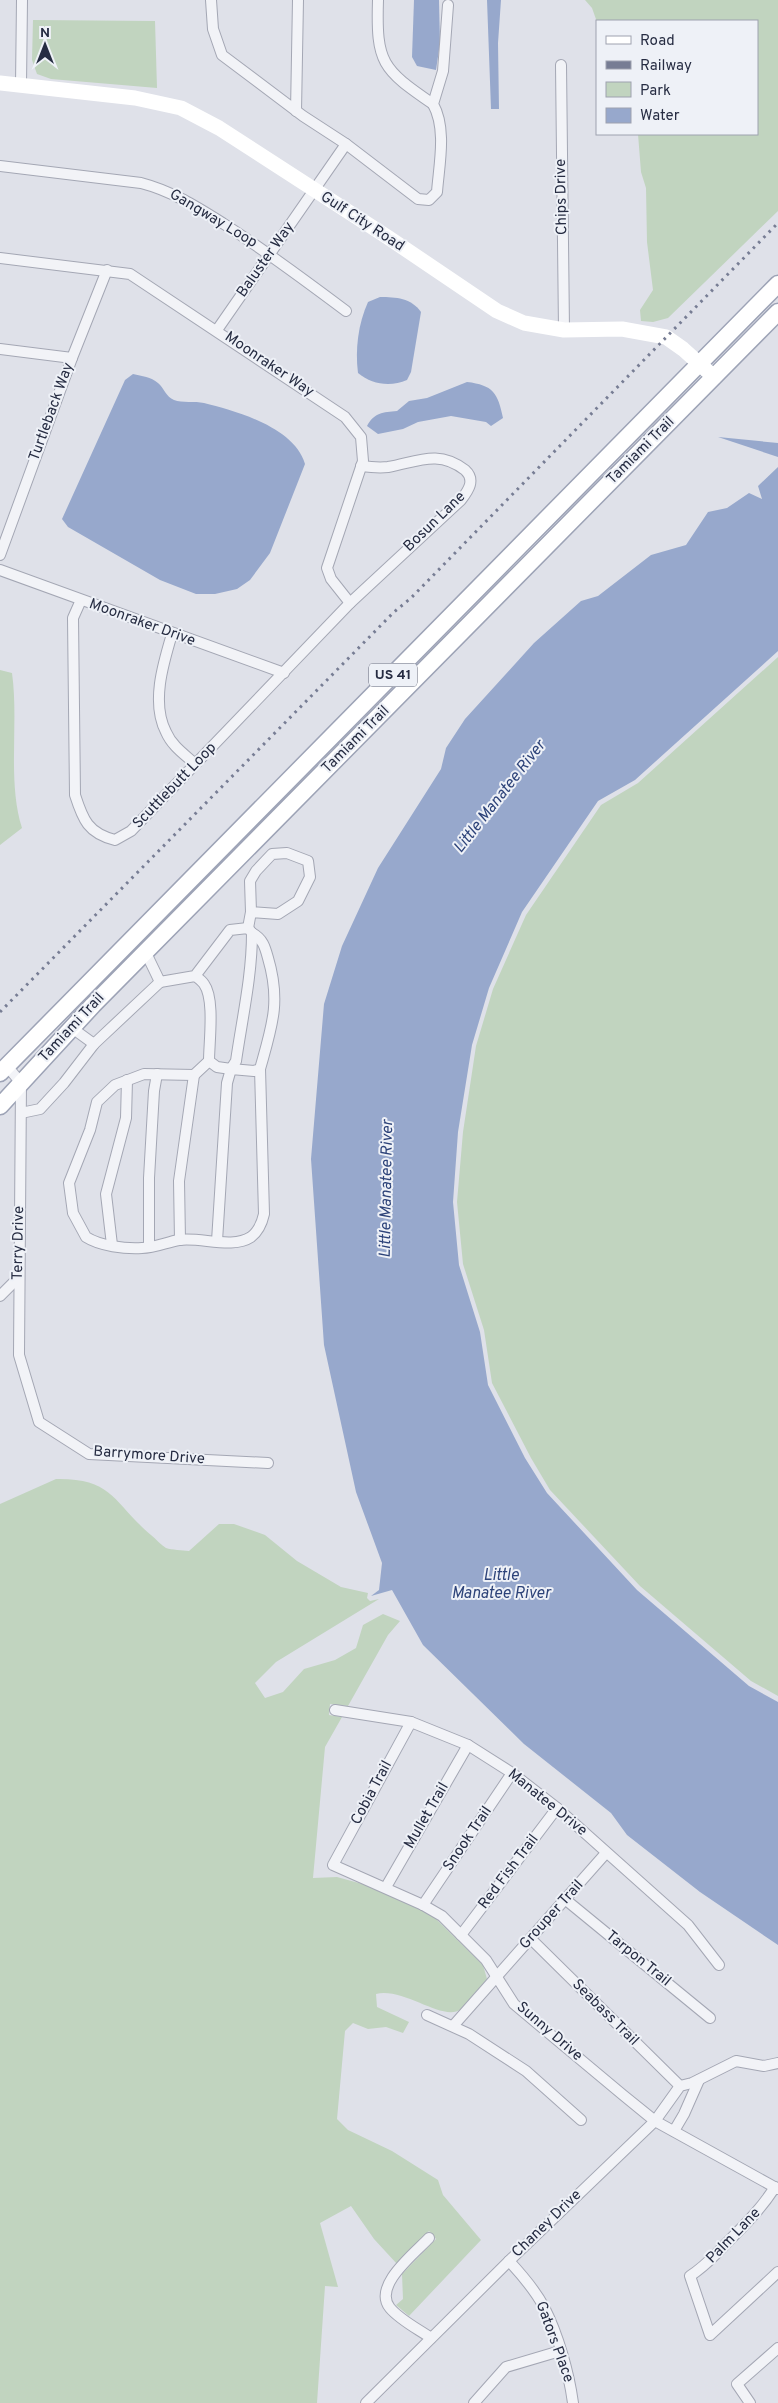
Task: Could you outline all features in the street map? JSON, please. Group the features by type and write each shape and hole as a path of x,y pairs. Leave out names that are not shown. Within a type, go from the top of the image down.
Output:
{"main road":[{"name":"Tamiami Trail","path":"4,1069 778,284"},
{"name":"Tamiami Trail","path":"0,1106 72,1028 778,312"}],"street":[{"path":"21,85 22,0"},
{"path":"211,0 213,29 222,55 296,111 346,144 418,199 429,200 437,192 441,127 438,113 433,104 391,74 382,58 378,43 378,0"},
{"path":"296,111 298,0"},
{"path":"433,104 443,70 448,5"},
{"name":"Chips Drive","path":"560,65 564,330"},
{"name":"Gulf City Road","path":"0,83 135,98 181,108 219,128 389,238 496,312 524,323 564,330 622,329 666,337 714,377"},
{"name":"Baluster Way","path":"218,330 346,144"},
{"name":"Gangway Loop","path":"0,166 160,187 189,202 270,254 346,312"},
{"name":"Moonraker Way","path":"0,258 130,274 218,330 345,417 361,437 362,461 327,568 331,579 350,603"},
{"name":"Turtleback Way","path":"0,555 72,358 107,270"},
{"path":"0,349 72,358"},
{"name":"Bosun Lane","path":"350,603 461,500 468,491 471,481 468,474 454,462 438,458 413,460 385,467 361,466"},
{"name":"Moonraker Drive","path":"0,570 172,634 284,673"},
{"name":"Scuttlebutt Loop","path":"81,600 73,618 74,795 88,826 100,836 115,840 131,831 350,603"},
{"path":"172,634 162,665 159,711 165,732 175,747 194,764"},
{"path":"402,666 416,679"},
{"path":"217,1241 227,1083 231,1069 236,1061 252,956 250,881 256,871 272,854 287,853 308,861 310,876 298,901 278,914 252,912"},
{"path":"21,1113 40,1109 64,1083 94,1044 160,982 195,976 212,951 230,930 250,931 260,938 265,947 276,1000 260,1069 264,1206 262,1224 252,1236 246,1239 233,1242 180,1240 149,1247 112,1245 93,1242 86,1237 73,1213 69,1183 90,1130 97,1102 109,1089 144,1074 194,1075"},
{"path":"146,953 160,982"},
{"path":"180,1240 179,1181 194,1075 209,1061 209,997 205,984 195,976"},
{"path":"72,1028 94,1044"},
{"path":"209,1061 217,1067 254,1071 260,1069"},
{"path":"4,1069 21,1083"},
{"path":"149,1247 149,1178 154,1091 157,1074"},
{"path":"112,1245 106,1194 126,1118 127,1080"},
{"name":"Terry Drive","path":"21,1083 19,1355 39,1422"},
{"path":"0,1296 19,1278"},
{"name":"Barrymore Drive","path":"39,1422 89,1454 268,1463"},
{"name":"Manatee Drive","path":"335,1710 411,1722 468,1745 512,1773 557,1808 688,1924 719,1965"},
{"name":"Cobia Trail","path":"333,1865 411,1722"},
{"name":"Mullet Trail","path":"386,1888 468,1745"},
{"name":"Snook Trail","path":"423,1904 512,1773"},
{"name":"Red Fish Trail","path":"461,1935 557,1808"},
{"name":"Grouper Trail","path":"453,2026 606,1853"},
{"name":"Sunny Drive","path":"333,1865 423,1904 442,1916 486,1960 514,2004 655,2120 776,2188"},
{"name":"Tarpon Trail","path":"566,1900 710,2018"},
{"name":"Seabass Trail","path":"531,1939 680,2086"},
{"path":"427,2015 469,2034 526,2072 581,2120"},
{"path":"680,2086 699,2080 736,2061 764,2066 778,2063"},
{"path":"674,2131 699,2080"},
{"name":"Chaney Drive","path":"366,2403 655,2120 680,2086"},
{"name":"Palm Lane","path":"776,2188 746,2226 709,2264 690,2276 710,2335 778,2272"},
{"path":"429,2238 387,2283 386,2296 391,2309 431,2338"},
{"name":"Gators Place","path":"509,2261 534,2290 545,2308 560,2351 574,2403"},
{"path":"750,2403 737,2384 778,2348"},
{"path":"474,2403 506,2367 560,2351"}],"green space":[{"path":"585,0 778,0 778,211 668,318 653,322 641,321 640,310 653,290 647,242 646,188 641,172 638,135 758,135 758,20 596,20 592,8"},
{"path":"33,20 155,21 157,88 51,79 37,74 32,60"},
{"path":"778,657 778,1696 751,1681 640,1586 550,1490 492,1383 484,1330 463,1264 457,1202 463,1132 476,1046 493,989 526,915 601,805 638,783"},
{"path":"0,670 12,673 14,692 15,791 22,828 0,845"},
{"path":"56,1479 75,1480 102,1488 166,1548 189,1551 219,1524 234,1524 265,1535 297,1561 341,1587 368,1593 367,1598 370,1601 379,1599 276,1662 255,1683 265,1698 283,1692 304,1669 335,1660 356,1648 363,1625 383,1614 400,1621 388,1635 348,1706 330,1704 329,1715 342,1717 325,1747 313,1878 337,1877 366,1885 434,1917 483,1965 487,1979 465,2006 454,2012 434,2009 399,1995 376,1994 377,2007 409,2022 403,2033 386,2027 368,2029 353,2023 345,2031 337,2119 348,2130 392,2151 438,2180 443,2195 481,2240 409,2316 396,2305 403,2299 402,2274 436,2239 429,2231 397,2264 374,2239 351,2206 320,2223 338,2287 325,2286 317,2403 0,2403 0,1504"}],"water":[{"path":"414,0 439,0 440,43 436,70 417,66 412,57"},
{"path":"487,0 501,0 498,43 499,109 491,109"},
{"path":"380,297 408,301 421,312 411,372 407,380 395,384 375,382 358,373 357,346 362,319 368,302"},
{"path":"133,374 155,381 174,400 200,402 248,416 277,431 290,440 299,451 305,464 270,553 250,580 237,589 215,594 196,594 160,580 68,527 62,519 125,380"},
{"path":"467,382 483,385 493,392 499,402 503,418 491,426 486,422 451,416 418,422 403,429 378,434 367,426 379,414 397,411 409,401 427,398"},
{"path":"718,437 778,443 778,457"},
{"name":"Little Manatee River","path":"778,467 778,651 635,780 598,801 522,912 489,988 472,1045 458,1132 453,1202 459,1265 480,1332 488,1385 525,1458 547,1493 637,1590 749,1686 778,1702 778,1945 700,1892 627,1835 611,1813 524,1744 423,1645 392,1590 371,1596 379,1590 382,1563 356,1492 324,1345 311,1159 324,1004 342,946 378,868 441,769 446,748 465,719 534,643 581,601 598,596 651,555 686,545 708,512 727,508 749,493 762,499 758,486"}],"railway":[{"path":"0,1012 394,612 411,598 778,223"}]}
